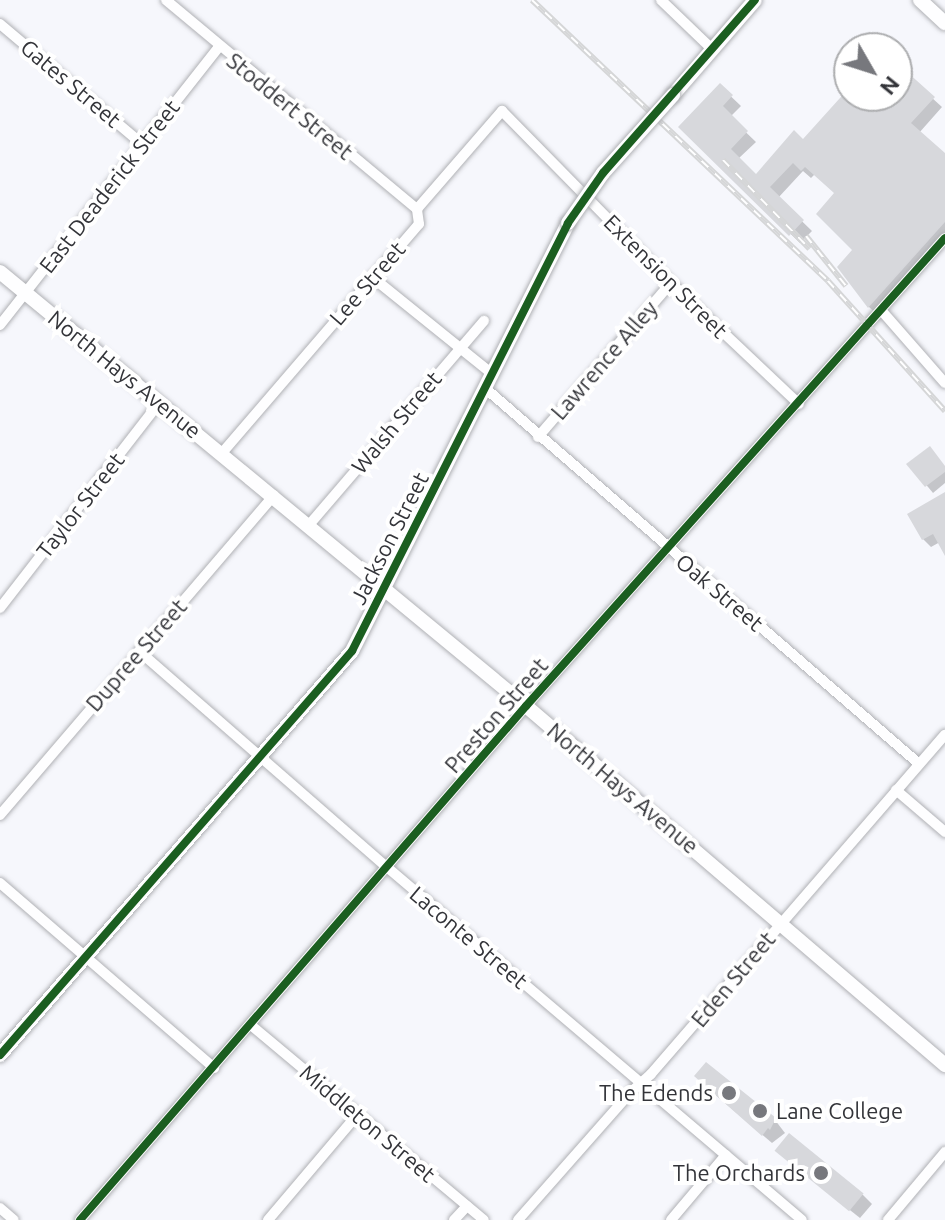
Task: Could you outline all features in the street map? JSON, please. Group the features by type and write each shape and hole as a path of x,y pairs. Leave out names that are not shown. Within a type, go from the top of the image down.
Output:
{"street":[{"name":"Stoddert Street","path":"166,0 417,209"},
{"path":"661,0 713,50"},
{"name":"Jackson Street","path":"0,1055 352,651 568,223 603,173 755,0"},
{"path":"920,0 945,23"},
{"name":"Gates Street","path":"0,24 141,143"},
{"name":"East Deaderick Street","path":"0,325 219,47"},
{"name":"Lee Street","path":"222,453 419,224 417,209 502,111"},
{"name":"Extension Street","path":"502,111 671,283 799,404"},
{"name":"Preston Street","path":"80,1220 252,1026 526,706 945,239"},
{"name":"North Hays Avenue","path":"0,272 274,495 942,1056"},
{"path":"372,277 492,374"},
{"name":"Lawrence Alley","path":"538,437 671,283"},
{"path":"881,310 945,383"},
{"name":"Walsh Street","path":"309,525 484,321"},
{"name":"Oak Street","path":"485,388 918,763"},
{"name":"Taylor Street","path":"0,608 160,402"},
{"name":"Dupree Street","path":"0,815 274,495"},
{"name":"Laconte Street","path":"139,651 388,868 802,1220"},
{"name":"Eden Street","path":"518,1220 945,735"},
{"path":"896,790 945,832"},
{"path":"0,883 214,1068"},
{"name":"Middleton Street","path":"252,1026 484,1220"},
{"path":"268,1220 357,1115"},
{"path":"888,1220 945,1152"},
{"path":"671,1220 726,1155"},
{"path":"454,1220 467,1206"},
{"path":"0,1208 14,1220"}],"building":[{"path":"913,77 935,97 911,123 945,153 945,222 868,308 837,267 852,250 816,214 834,193 805,167 801,171 793,163 770,187 804,220 789,236 678,127 720,83 733,95 723,106 748,131 731,149 756,174 794,130 803,139 833,106 833,112 913,112"},
{"path":"930,446 945,466 945,472 925,487 906,464"},
{"path":"945,492 945,556 933,534 922,540 907,514"},
{"name":"The Edends","path":"706,1062 776,1118 770,1130 768,1128 762,1136 694,1076"},
{"name":"The Orchards","path":"789,1133 864,1193 849,1211 775,1151"}],"railway":[{"path":"532,0 828,281 945,411"},
{"path":"723,160 810,249"},
{"path":"806,236 846,286"}],"cycle path":[{"path":"0,1055 352,651 568,223 603,173 755,0"},
{"path":"80,1220 526,706 945,238"}],"place":[{"name":"The Edends","path":"729,1093"},
{"name":"Lane College","path":"760,1111"},
{"name":"The Orchards","path":"821,1173"}]}
